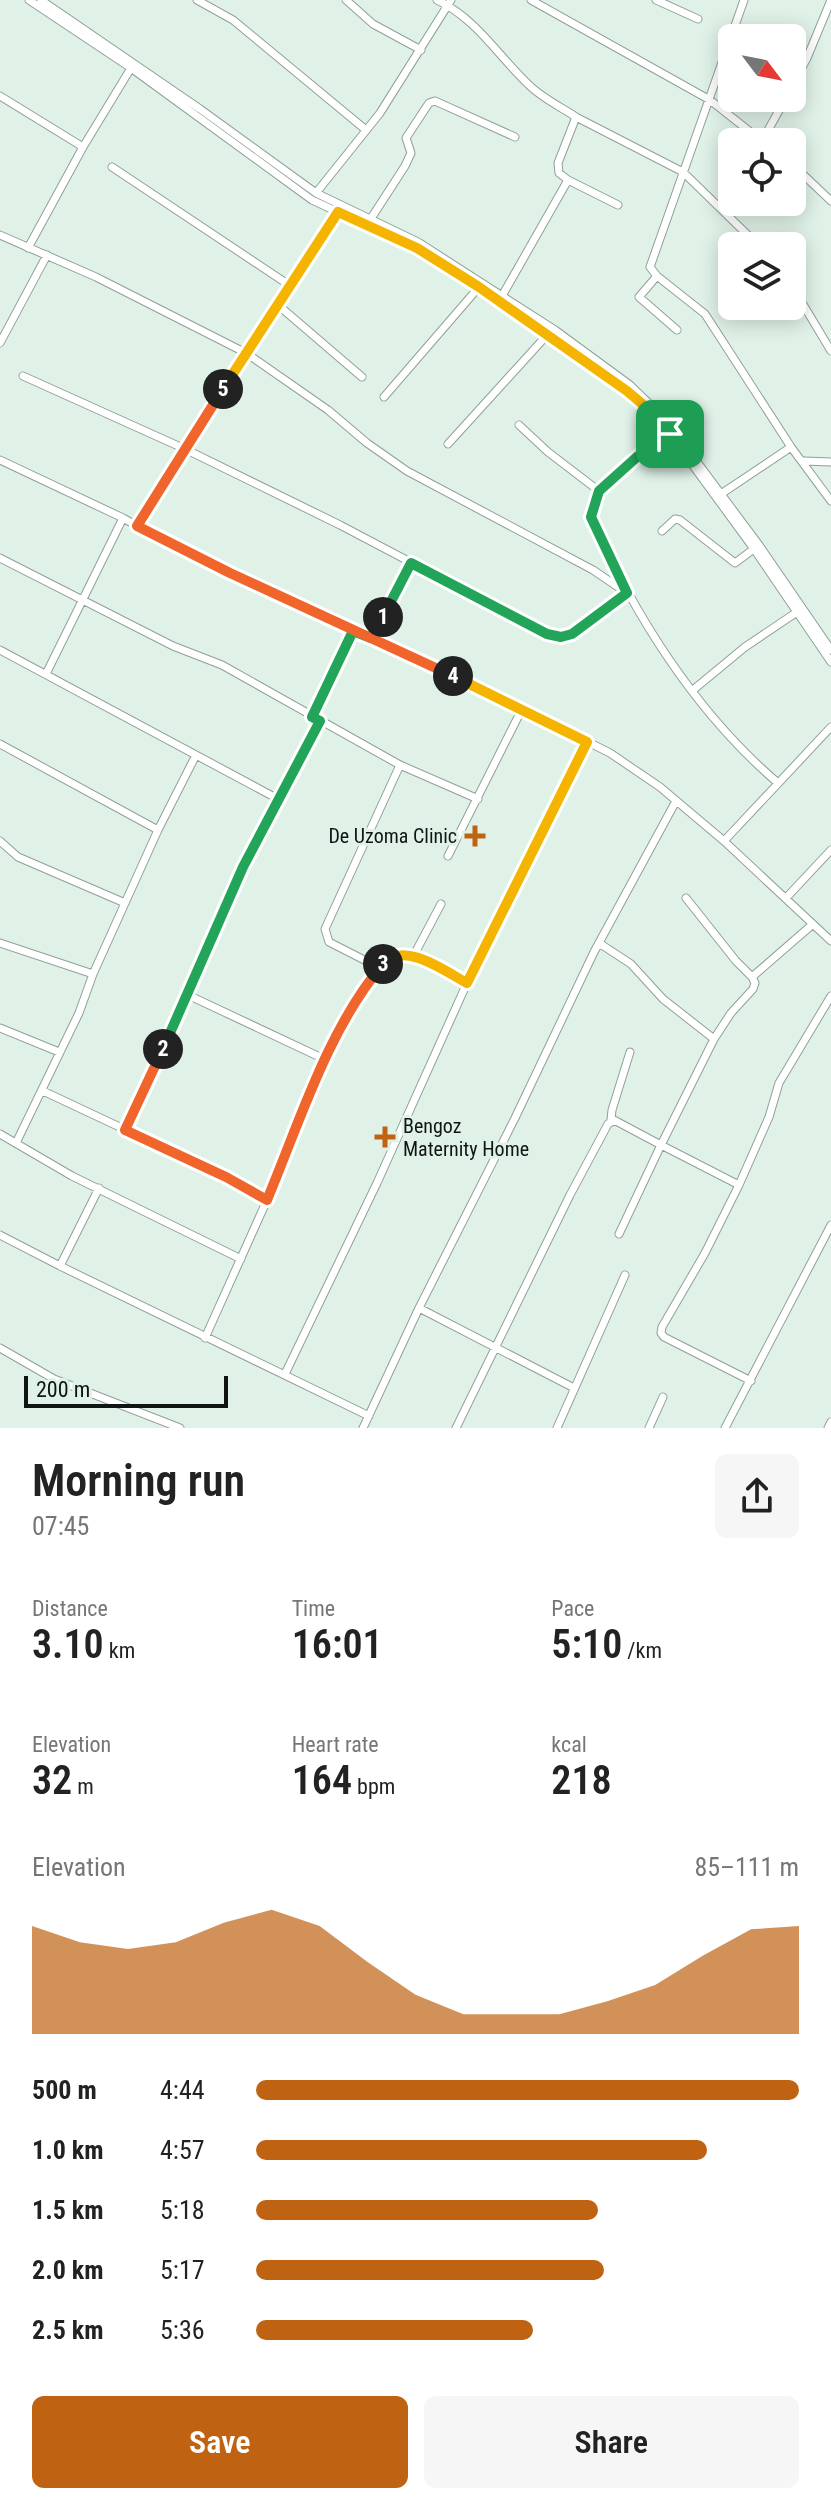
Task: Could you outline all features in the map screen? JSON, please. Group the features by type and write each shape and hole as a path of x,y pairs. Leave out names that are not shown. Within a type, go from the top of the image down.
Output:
{"street":[{"path":"29,0 131,68 312,200 417,248 479,287 627,391 672,433"},
{"path":"41,0 316,193 418,242 555,330 630,385 658,410 831,650"},
{"path":"197,0 233,20 366,130"},
{"path":"346,0 373,24 421,50"},
{"path":"437,0 450,2 480,30 530,87 576,117 683,172 745,232"},
{"path":"531,0 710,100 745,128"},
{"path":"656,0 698,19"},
{"path":"744,0 650,267 705,314 791,447 831,501"},
{"path":"806,60 831,0"},
{"path":"316,193 380,113 450,2"},
{"path":"28,248 83,147 131,68"},
{"path":"0,109 3,98 83,147"},
{"path":"370,220 405,166 411,153 406,138 429,103 435,101 515,137"},
{"path":"576,117 558,163 559,173 618,205"},
{"path":"112,167 289,285"},
{"path":"806,177 828,198"},
{"path":"502,296 568,180"},
{"path":"828,198 831,185"},
{"path":"137,526 338,212"},
{"path":"0,235 143,299 246,353 328,410 407,471 593,570 627,593"},
{"path":"0,343 47,255"},
{"path":"657,276 639,297 677,330"},
{"path":"384,397 479,287"},
{"path":"278,305 362,377"},
{"path":"806,309 831,351"},
{"path":"448,444 548,334"},
{"path":"23,376 185,449 547,634 561,637 572,634 627,593"},
{"path":"519,425 599,491"},
{"path":"672,433 638,456 599,491 591,517 627,593 664,654 752,761 778,783"},
{"path":"719,495 791,447"},
{"path":"0,460 610,753 724,841 831,941"},
{"path":"804,461 831,462"},
{"path":"46,674 123,518"},
{"path":"662,531 675,519 680,520 735,563 756,547"},
{"path":"0,558 173,646 222,665 400,765 478,799"},
{"path":"371,638 411,563"},
{"path":"693,690 745,647 800,610"},
{"path":"800,610 831,662"},
{"path":"125,1130 243,867 316,719 353,631"},
{"path":"0,650 278,799"},
{"path":"448,856 522,709"},
{"path":"724,841 831,727"},
{"path":"285,1374 377,1183 467,983 587,742"},
{"path":"0,744 158,830"},
{"path":"16,1143 79,1013 93,974 158,830 196,755"},
{"path":"380,968 329,942 325,929 400,765"},
{"path":"363,1428 599,943 676,801"},
{"path":"0,841 18,857"},
{"path":"786,898 831,850"},
{"path":"0,851 125,903"},
{"path":"619,1234 714,1039 755,983 686,898"},
{"path":"414,955 441,904"},
{"path":"752,977 813,924"},
{"path":"0,943 93,974"},
{"path":"599,943 631,964 663,999 714,1039"},
{"path":"205,1338 267,1200 324,1059 380,968 388,958 414,955 467,983"},
{"path":"188,995 324,1059"},
{"path":"751,1381 664,1337 662,1327 705,1253 739,1185 769,1117 779,1083 831,996"},
{"path":"0,1028 59,1052"},
{"path":"456,1428 570,1195 611,1120 630,1052"},
{"path":"43,1091 226,1177 267,1200"},
{"path":"611,1120 739,1185"},
{"path":"0,1134 241,1259"},
{"path":"60,1266 99,1188"},
{"path":"725,1428 831,1226"},
{"path":"0,1235 369,1416"},
{"path":"557,1428 625,1275"},
{"path":"419,1308 574,1388"},
{"path":"0,1348 54,1379 180,1428"},
{"path":"649,1428 663,1397"},
{"path":"828,1428 831,1422"}],"place":[{"name":"De Uzoma Clinic","path":"475,836"},
{"name":"Bengoz Maternity Home","path":"385,1137"}],"route":[{"path":"670,434 638,456 597,495 591,517 627,593 572,634 561,637 547,634 411,563 371,638 353,631 312,717 320,721 243,867 125,1130 226,1177 267,1200 324,1059 380,968 388,958 414,955 467,983 587,742 503,699 353,631 230,573 137,526 338,212 417,248 479,287 627,391 653,413 670,434"}]}
